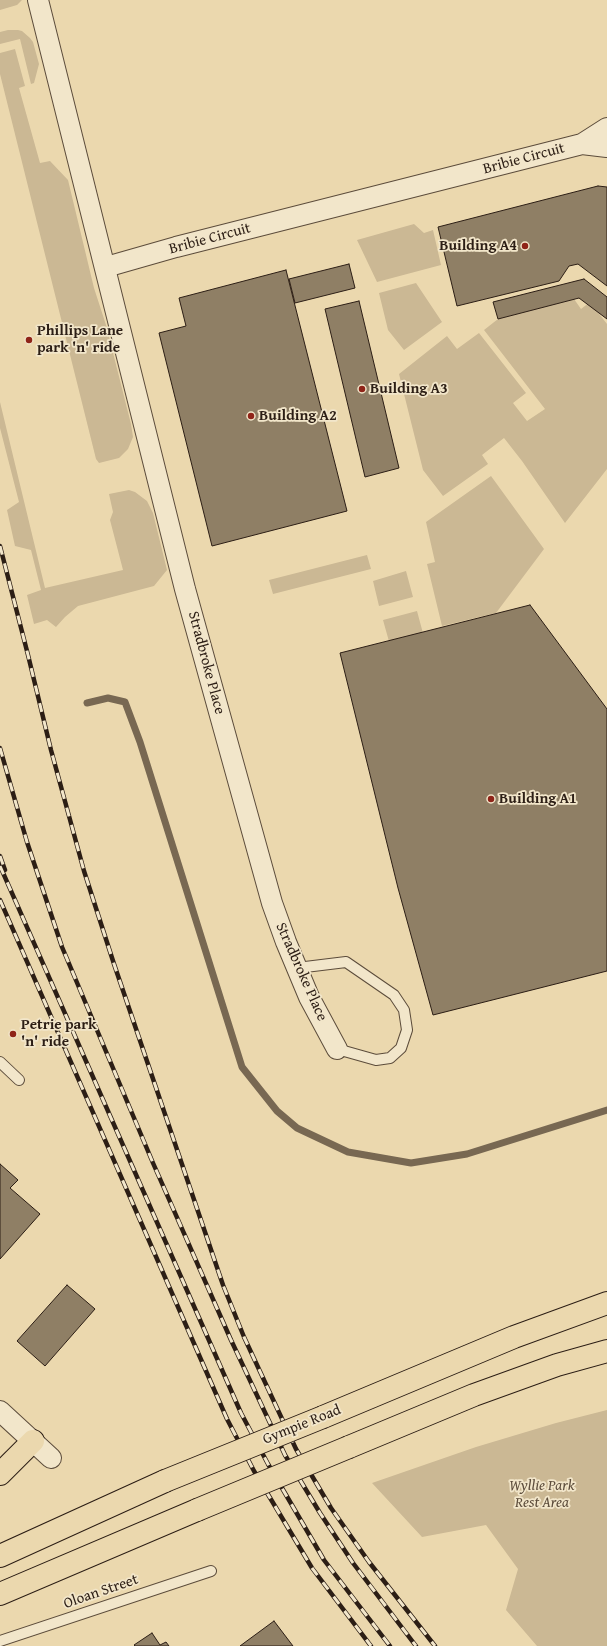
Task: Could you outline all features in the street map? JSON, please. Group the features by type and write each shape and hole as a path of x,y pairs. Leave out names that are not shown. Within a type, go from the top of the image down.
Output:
{"highway":[{"name":"Gympie Road","path":"0,1556 165,1481 514,1337 607,1304"},
{"path":"0,1594 474,1395 557,1365 607,1351"},
{"path":"0,1474 33,1441"}],"street":[{"path":"38,0 106,267"},
{"name":"Bribie Circuit","path":"106,267 184,245 582,144 607,128"},
{"name":"Bribie Circuit","path":"582,144 607,147"},
{"name":"Stradbroke Place","path":"106,267 187,596 272,903 286,942 309,997 337,1048"},
{"path":"0,1411 51,1458"}],"lane":[{"path":"297,968 346,962 394,995 404,1010 407,1030 401,1048 390,1058 376,1060 337,1048"},
{"path":"0,1062 19,1080"},
{"name":"Oloan Street","path":"0,1641 211,1570"}],"green space":[{"path":"0,0 22,0 17,5 0,10"},
{"path":"8,30 22,31 33,42 39,64 34,83 31,84 20,39 0,44 0,32"},
{"path":"15,49 25,86 19,88 40,163 50,161 68,180 94,288 106,325 131,424 133,437 128,449 119,458 99,463 96,459 0,74 0,53"},
{"path":"414,224 424,233 433,230 441,265 377,282 357,240"},
{"path":"416,283 442,322 404,350 388,330 379,293"},
{"path":"574,299 581,309 590,302 607,324 607,469 565,523 522,461 504,438 482,455 488,464 443,496 423,470 399,374 447,336 457,349 479,333 526,393 513,403 527,421 545,409 484,330 498,319"},
{"path":"0,402 45,588 123,570 110,520 113,512 109,494 129,490 135,492 147,501 153,513 167,570 154,586 78,606 56,627 47,620 34,624 27,595 41,590 31,550 15,546 7,510 19,502 0,428"},
{"path":"491,476 544,549 496,613 442,626 427,564 435,562 426,522"},
{"path":"367,555 371,569 273,594 269,580"},
{"path":"406,571 413,597 379,606 373,581"},
{"path":"417,611 424,637 390,645 383,620"},
{"name":"Wyllie Park Rest Area","path":"607,1410 607,1646 537,1646 506,1610 518,1569 486,1525 422,1537 372,1483 476,1447 556,1423"}],"building":[{"name":"Building A4","path":"598,186 607,187 607,286 578,264 569,266 559,281 457,306 438,227"},
{"path":"349,264 355,288 295,303 289,279"},
{"name":"Building A2","path":"286,270 347,511 212,546 159,333 186,326 179,298"},
{"path":"584,279 607,297 607,319 579,298 498,319 493,302"},
{"name":"Building A3","path":"359,301 399,468 365,477 325,309"},
{"name":"Building A1","path":"530,605 607,709 607,971 433,1015 398,888 340,653"},
{"path":"0,1164 18,1180 10,1188 40,1214 0,1259"},
{"path":"67,1285 95,1309 45,1366 17,1341"},
{"path":"274,1621 293,1646 240,1646"},
{"path":"152,1633 160,1645 166,1642 169,1646 134,1645"}],"waterway":[{"path":"87,703 108,698 125,702 140,742 242,1067 277,1111 297,1128 348,1152 411,1163 467,1154 607,1110"}],"railway":[{"path":"0,546 51,750 84,871 223,1285 244,1337 296,1449 331,1508 369,1562 435,1646"},
{"path":"0,748 27,842 62,947 153,1163 231,1340 285,1455 320,1513 353,1563 416,1646"},
{"path":"0,856 5,870"},
{"path":"0,866 241,1413 268,1464 324,1560 390,1646"},
{"path":"0,900 227,1419 254,1471 312,1568 371,1646"}],"place":[{"name":"Building A4","path":"525,246"},
{"name":"Phillips Lane park 'n' ride","path":"29,340"},
{"name":"Building A3","path":"362,389"},
{"name":"Building A2","path":"251,416"},
{"name":"Building A1","path":"491,799"},
{"name":"Petrie park 'n' ride","path":"13,1034"}]}
